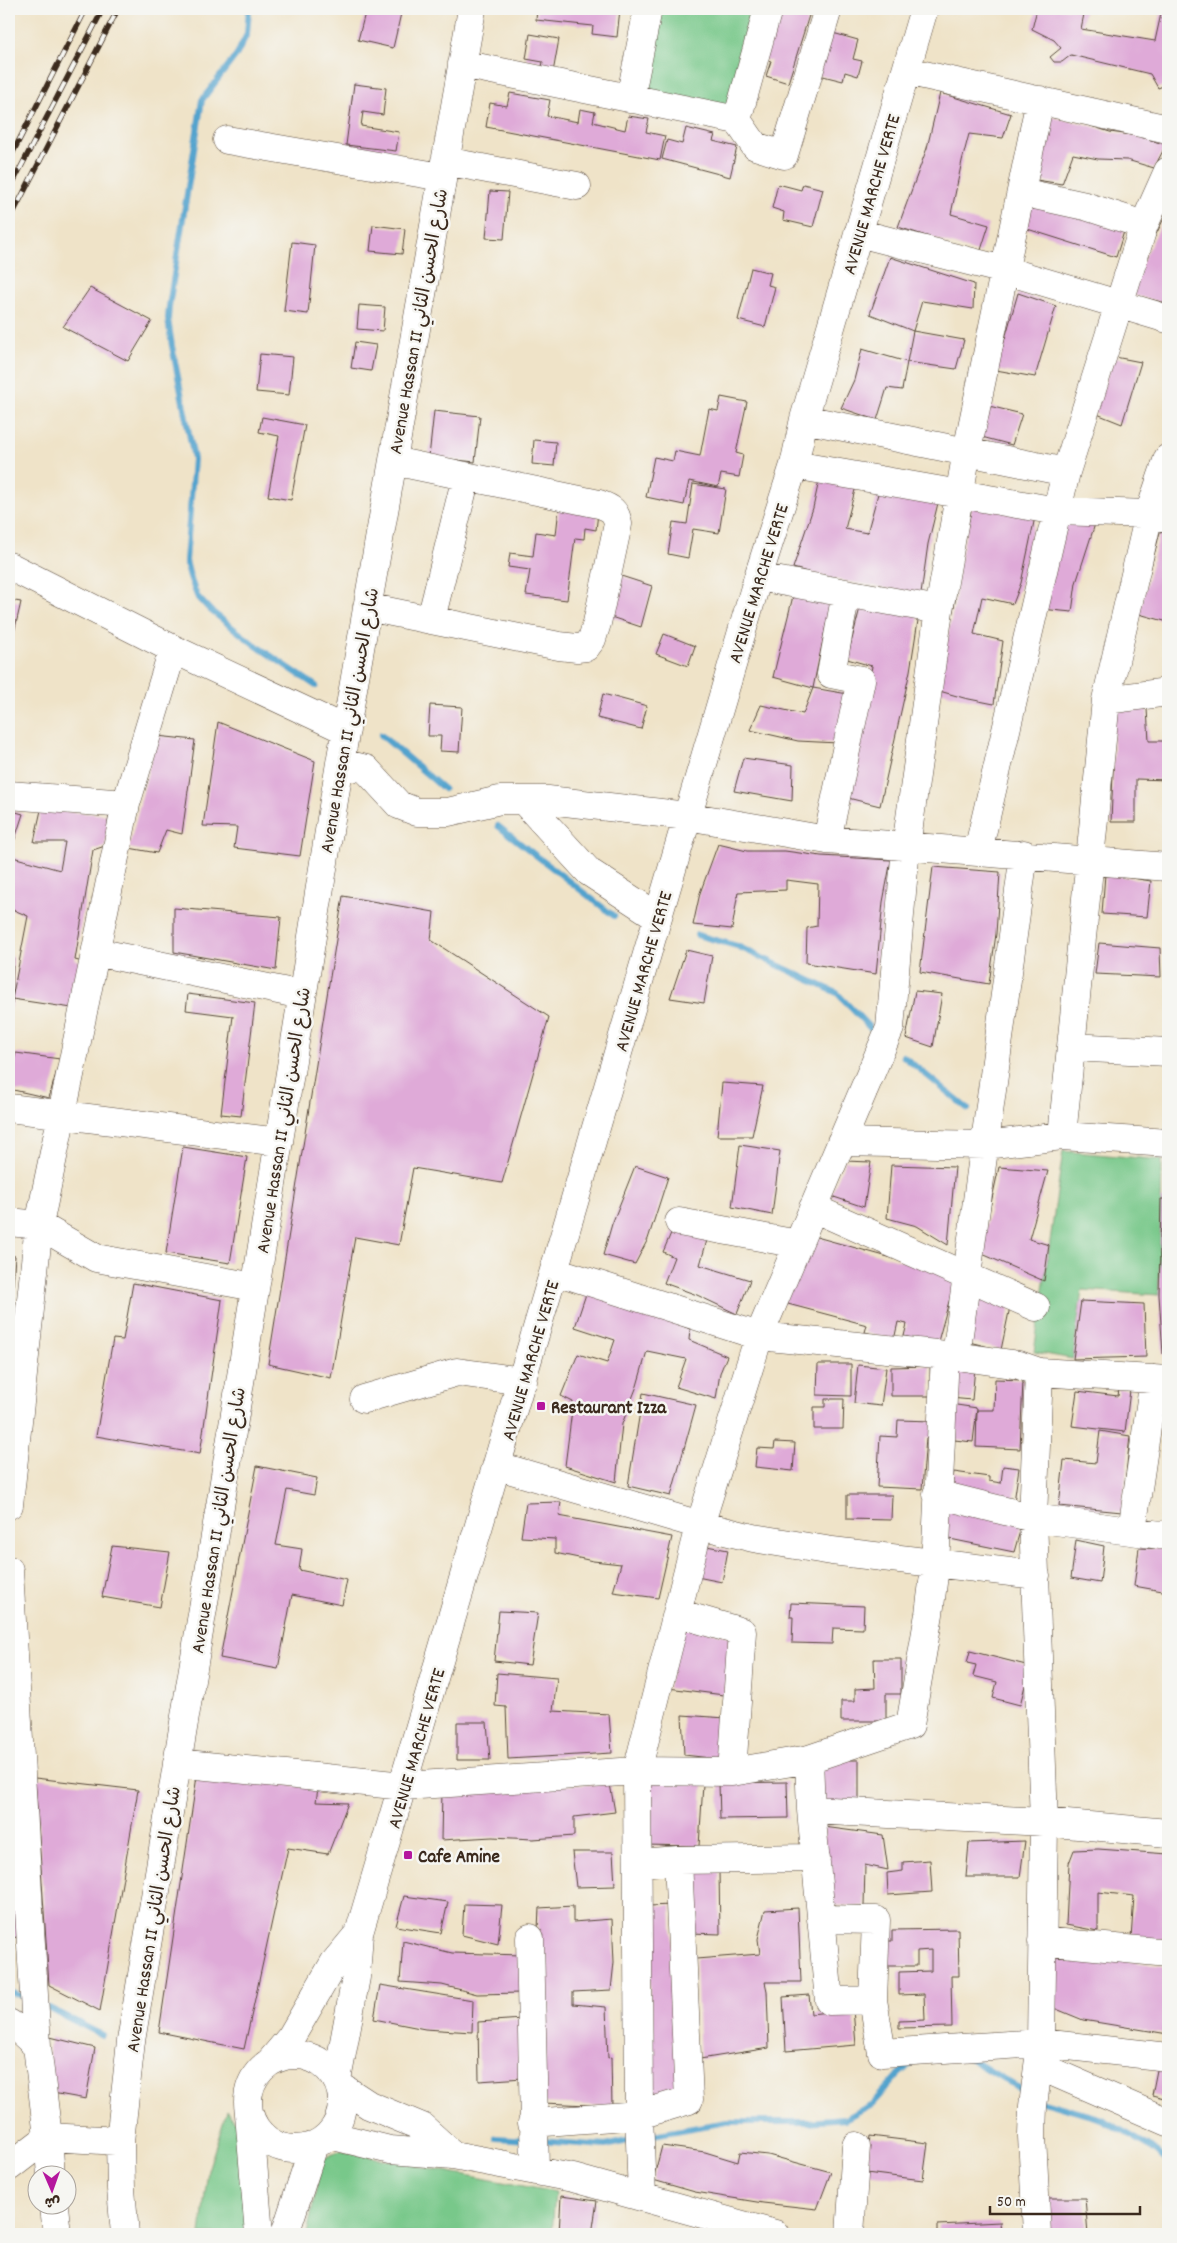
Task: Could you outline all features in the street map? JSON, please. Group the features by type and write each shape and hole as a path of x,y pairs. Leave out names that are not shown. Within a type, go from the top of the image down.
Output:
{"street":[{"name":"Avenue Hassan II شارع الحسن الثاني","path":"125,2234 121,2189 120,2141 130,2041 256,1287 340,762 472,9"},
{"path":"630,99 648,9"},
{"path":"738,120 768,9"},
{"path":"462,64 738,120 755,146 784,155 828,9"},
{"name":"AVENUE MARCHE VERTE","path":"338,2083 356,1977 359,1933 523,1381 687,816 758,577 794,465 804,418 924,9"},
{"path":"906,71 1168,129"},
{"path":"642,2197 637,1771 700,1525 759,1336 890,1028 906,847 939,610 958,494 1040,100"},
{"path":"227,140 577,186"},
{"path":"978,851 1066,472 1144,224 1168,171"},
{"path":"1021,192 1085,206 1144,224"},
{"path":"858,232 1004,270 1168,318"},
{"path":"804,418 1066,472"},
{"path":"1062,1136 1106,700 1158,516 1168,458"},
{"path":"367,607 577,648 586,647 592,639 597,622 618,524 617,516 611,508 393,461"},
{"path":"794,465 1057,511 1158,516"},
{"path":"431,619 466,477"},
{"path":"9,566 172,649 346,730"},
{"path":"758,577 939,610"},
{"path":"827,840 861,680 831,674 846,593"},
{"path":"9,1505 12,1442 39,1224 126,804 172,649"},
{"path":"1106,700 1168,692"},
{"path":"340,762 366,769 399,805 417,812 448,812 500,800 548,800 687,816 827,840 1024,854 1168,867"},
{"path":"9,795 126,804"},
{"path":"523,800 588,872 658,917"},
{"path":"177,1763 404,1786 637,1771 732,1772 809,1759 910,1725 929,1614 935,1564 937,1494 951,1355 967,1278 1024,854"},
{"path":"96,952 302,995"},
{"path":"1071,1047 1168,1052"},
{"path":"9,1108 279,1142"},
{"path":"842,1142 985,1145 1062,1136 1168,1143"},
{"path":"813,1208 1036,1308"},
{"path":"9,1222 39,1224 96,1258 256,1287"},
{"path":"679,1222 798,1244"},
{"path":"555,1270 759,1336 951,1355 1018,1366 1040,1372 1161,1380 1132,1530"},
{"path":"364,1399 457,1372 523,1381"},
{"path":"1038,2234 1032,2136 1033,2106 1039,2062 1044,1822 1033,1518 1040,1372"},
{"path":"498,1466 700,1525 753,1538 935,1564 1036,1575"},
{"path":"937,1494 1033,1518 1168,1536"},
{"path":"9,1570 15,1759 37,2046 50,2166"},
{"path":"677,1613 742,1632 732,1772"},
{"path":"809,1759 811,1810 829,2001 872,2000"},
{"path":"811,1810 1044,1822 1168,1833"},
{"path":"638,1863 678,1860 816,1858"},
{"path":"532,2122 640,2131 688,2100 678,1860"},
{"path":"821,1919 876,1920 872,2000 882,2053 1039,2062 1168,2057"},
{"name":"AVENUE MARCHE VERTE","path":"269,2063 291,2037 334,1963 359,1933"},
{"path":"530,1938 532,2122 535,2162"},
{"path":"1042,1941 1168,1953"},
{"path":"9,2023 37,2046"},
{"path":"248,2108 252,2121 258,2131 269,2141 284,2148 294,2149 321,2140 335,2127 341,2114 342,2101 338,2083 331,2072 319,2061 304,2056 284,2056 269,2063 260,2070 249,2090 248,2108 259,2234"},
{"path":"1039,2062 1168,2122"},
{"path":"338,2083 369,2105 422,2127 453,2156"},
{"path":"9,2167 48,2137 120,2141"},
{"path":"321,2140 390,2150 535,2162 573,2178 642,2197 722,2227 775,2234"},
{"path":"285,2234 321,2140"},
{"path":"850,2234 856,2146"},
{"path":"55,2216 56,2234"}],"green space":[{"path":"656,9 758,9 729,111 639,92"},
{"path":"1063,1151 1162,1160 1159,1295 1082,1290 1073,1359 1034,1352"},
{"path":"227,2111 235,2121 240,2137 252,2234 200,2234 208,2170"},
{"path":"340,2151 555,2192 552,2234 307,2234 322,2159"}],"building":[{"path":"366,9 402,9 393,48 358,40"},
{"path":"537,9 620,9 617,37 592,34 593,26 536,20"},
{"path":"772,9 811,9 788,83 766,76 771,61 757,57"},
{"path":"1037,9 1085,9 1081,29 1155,41 1162,9 1168,9 1168,84 1158,88 1150,74 1071,55 1062,62 1054,62 1050,57 1061,48 1054,40 1032,29"},
{"path":"822,30 858,40 853,59 862,61 858,76 845,72 843,81 811,73"},
{"path":"530,34 559,39 552,78 540,76 543,62 526,59"},
{"path":"354,84 386,88 383,115 363,112 361,126 399,132 396,151 346,145"},
{"path":"510,93 550,100 547,116 578,122 580,109 595,112 593,122 625,130 628,116 649,119 646,132 665,136 660,160 486,127 490,103 507,106"},
{"path":"940,93 1011,114 1003,138 969,134 962,161 951,214 989,225 980,253 898,227 927,148"},
{"path":"1040,115 1081,123 1110,132 1138,136 1166,145 1154,168 1127,160 1098,159 1073,154 1062,184 1030,179"},
{"path":"686,128 715,135 713,141 737,147 730,177 662,159 667,140 682,144"},
{"path":"778,184 801,190 803,184 823,189 813,227 783,220 784,212 772,208"},
{"path":"490,191 508,192 504,239 486,238"},
{"path":"1028,199 1127,222 1116,257 1021,227"},
{"path":"1168,210 1168,298 1166,303 1133,295 1142,263"},
{"path":"373,225 405,229 402,254 370,251"},
{"path":"292,242 315,245 308,314 284,311"},
{"path":"890,257 974,284 973,309 922,301 913,331 870,314"},
{"path":"751,268 771,273 768,285 775,287 765,327 738,320"},
{"path":"90,288 152,321 128,361 63,327"},
{"path":"1018,293 1056,306 1035,377 996,370"},
{"path":"359,305 385,307 383,331 357,329"},
{"path":"913,331 964,340 956,369 907,362"},
{"path":"355,342 376,345 371,371 351,368"},
{"path":"862,349 907,362 902,390 887,388 877,420 841,408 854,380"},
{"path":"260,354 293,357 289,395 256,392"},
{"path":"1115,357 1141,362 1122,424 1092,412"},
{"path":"721,397 747,402 736,453 743,455 739,477 721,474 718,487 689,481 684,505 646,497 654,457 673,461 675,451 700,456 709,409 718,411"},
{"path":"989,406 1022,414 1012,445 978,436"},
{"path":"434,411 480,416 475,462 429,457"},
{"path":"262,417 305,425 291,500 268,496 279,436 259,432"},
{"path":"534,440 556,442 554,466 532,464"},
{"path":"820,476 856,486 845,529 867,533 879,490 939,499 928,544 921,594 833,579 793,568 813,508"},
{"path":"693,484 726,489 719,533 693,529 688,558 668,554 673,522 687,524"},
{"path":"973,502 1035,517 1021,583 1013,604 982,597 974,634 1003,641 994,704 936,690 955,602 958,570"},
{"path":"559,508 598,513 596,530 585,528 584,539 575,538 567,600 526,595 530,570 508,567 510,553 533,556 536,532 556,535"},
{"path":"1065,517 1095,524 1076,583 1072,612 1041,609"},
{"path":"1161,528 1168,529 1168,622 1139,614"},
{"path":"615,574 652,586 641,627 602,614"},
{"path":"794,592 833,603 826,625 813,688 773,677"},
{"path":"9,600 21,602 11,646 9,646"},
{"path":"861,604 919,614 910,671 880,806 848,798 872,666 847,659"},
{"path":"664,634 695,646 688,666 656,654"},
{"path":"813,688 848,694 838,743 798,741 750,730 761,705 803,714"},
{"path":"603,694 647,706 641,729 597,718"},
{"path":"430,705 462,707 459,752 440,751 441,736 428,736"},
{"path":"1147,709 1149,741 1168,741 1168,780 1136,779 1136,822 1111,822 1114,748 1112,711"},
{"path":"218,722 315,761 300,856 234,848 237,827 203,826"},
{"path":"157,736 195,740 182,834 166,830 157,853 129,848"},
{"path":"743,758 793,765 792,801 734,791"},
{"path":"9,810 23,814 13,845 9,844"},
{"path":"41,810 109,815 105,846 93,850 75,960 83,962 72,1008 12,999 28,916 9,908 9,856 60,870 65,842 34,842"},
{"path":"718,844 747,851 785,851 821,856 891,860 883,902 876,974 806,963 807,928 817,926 818,884 786,880 786,890 738,892 732,929 693,925 700,893"},
{"path":"933,867 1000,872 996,934 989,984 920,972"},
{"path":"1105,874 1151,881 1147,917 1102,914"},
{"path":"343,896 434,912 431,940 549,1017 502,1183 413,1168 399,1245 355,1237 331,1378 268,1364"},
{"path":"174,908 281,917 276,970 174,952"},
{"path":"1099,943 1160,948 1161,977 1095,974"},
{"path":"686,950 712,956 704,1003 670,998"},
{"path":"9,956 13,956 12,1008 9,1007"},
{"path":"915,991 942,994 933,1047 906,1038"},
{"path":"188,994 255,1003 241,1116 221,1114 233,1016 186,1010"},
{"path":"16,1053 60,1059 49,1098 9,1089 9,1079"},
{"path":"722,1083 763,1086 752,1136 717,1136"},
{"path":"740,1145 780,1151 772,1215 732,1207"},
{"path":"183,1147 247,1157 230,1263 166,1253"},
{"path":"845,1161 871,1162 864,1207 831,1196"},
{"path":"891,1165 955,1167 948,1245 917,1226 887,1218"},
{"path":"635,1166 668,1177 648,1239 635,1264 603,1255 612,1224"},
{"path":"999,1167 1048,1171 1029,1239 1049,1245 1044,1281 980,1253"},
{"path":"1161,1199 1168,1199 1168,1355 1163,1354 1159,1295"},
{"path":"674,1226 709,1233 700,1265 750,1280 737,1314 697,1295 664,1283 674,1257 663,1252"},
{"path":"813,1236 956,1276 937,1345 904,1336 907,1324 898,1322 894,1340 865,1332 867,1325 784,1303"},
{"path":"9,1255 15,1256 10,1327 9,1327"},
{"path":"133,1283 222,1300 200,1454 96,1436 113,1339 123,1340"},
{"path":"588,1288 690,1329 689,1340 727,1356 720,1373 716,1399 676,1387 686,1359 647,1351 637,1386 622,1424 616,1482 565,1466 573,1402 561,1396 578,1354 607,1363 615,1340 575,1327"},
{"path":"978,1288 1011,1302 1001,1350 965,1341"},
{"path":"1081,1301 1144,1304 1146,1357 1073,1359"},
{"path":"818,1364 851,1364 851,1396 817,1395"},
{"path":"858,1365 886,1368 881,1406 854,1403"},
{"path":"953,1365 975,1367 972,1400 950,1398"},
{"path":"930,1366 931,1396 891,1396 891,1367"},
{"path":"995,1379 1023,1380 1020,1449 976,1447 977,1410 994,1410"},
{"path":"1119,1389 1130,1390 1125,1432 1072,1426 1077,1391 1118,1396"},
{"path":"643,1393 696,1405 671,1496 628,1486"},
{"path":"825,1399 844,1399 843,1429 814,1429 814,1407 825,1407"},
{"path":"950,1404 977,1408 973,1442 945,1439"},
{"path":"898,1420 933,1421 932,1438 926,1438 922,1489 877,1487 880,1436 897,1437"},
{"path":"1100,1431 1130,1436 1122,1512 1059,1506 1064,1460 1096,1463"},
{"path":"775,1442 795,1443 793,1471 755,1467 757,1448 774,1449"},
{"path":"257,1466 317,1478 314,1495 287,1490 276,1545 302,1549 299,1570 347,1580 342,1605 292,1595 278,1669 220,1658"},
{"path":"1003,1466 1019,1468 1014,1502 951,1494 954,1472 989,1477 989,1481 1001,1483"},
{"path":"847,1495 892,1495 891,1520 847,1519"},
{"path":"950,1501 1022,1524 1014,1552 940,1537"},
{"path":"561,1502 559,1516 672,1537 658,1598 613,1592 621,1564 593,1561 555,1553 555,1539 521,1537 526,1503"},
{"path":"1076,1540 1104,1546 1100,1583 1071,1578"},
{"path":"701,1545 728,1550 722,1582 692,1576"},
{"path":"112,1546 170,1552 160,1607 102,1597"},
{"path":"1139,1548 1168,1549 1168,1592 1134,1586"},
{"path":"791,1603 864,1606 863,1629 833,1628 832,1644 792,1643 793,1617 790,1617"},
{"path":"499,1611 538,1613 530,1665 494,1661"},
{"path":"681,1624 734,1638 724,1695 668,1688"},
{"path":"970,1651 1030,1666 1020,1705 993,1698 997,1682 973,1676 976,1665 967,1663"},
{"path":"874,1659 901,1659 901,1694 886,1694 886,1721 841,1721 841,1701 855,1701 855,1689 875,1688"},
{"path":"497,1673 557,1678 553,1711 609,1714 612,1753 508,1759 506,1707 495,1706"},
{"path":"682,1715 726,1718 720,1759 684,1755"},
{"path":"457,1722 487,1722 490,1760 457,1760"},
{"path":"818,1760 859,1760 859,1804 817,1803"},
{"path":"197,1776 318,1788 316,1802 348,1803 328,1854 288,1848 244,2049 159,2032"},
{"path":"35,1778 138,1790 100,2011 49,1985"},
{"path":"646,1781 703,1784 699,1846 644,1845"},
{"path":"787,1782 788,1818 720,1819 719,1783"},
{"path":"610,1784 615,1812 574,1817 574,1836 533,1839 492,1837 441,1840 442,1790"},
{"path":"824,1827 883,1835 888,1870 865,1865 864,1906 824,1905"},
{"path":"1025,1841 1020,1877 966,1877 969,1843"},
{"path":"1098,1849 1168,1854 1168,1939 1131,1939 1134,1896 1098,1892 1098,1931 1066,1925 1069,1863 1074,1850"},
{"path":"572,1852 613,1852 615,1886 576,1887"},
{"path":"930,1860 932,1892 888,1895 887,1873 903,1871 903,1862"},
{"path":"719,1871 720,1934 690,1933 692,1872"},
{"path":"9,1886 17,1886 18,1937 9,1938"},
{"path":"404,1896 448,1902 441,1933 396,1926"},
{"path":"464,1904 502,1905 498,1944 462,1935"},
{"path":"671,1905 679,2096 650,2101 649,1906"},
{"path":"573,1906 573,1922 612,1919 614,1962 611,1990 573,1992 573,2004 606,2007 608,2058 611,2057 612,2106 543,2103 537,1950 539,1908"},
{"path":"798,1908 801,1982 765,1982 769,2048 700,2059 696,1959 760,1954 758,1939 765,1910"},
{"path":"958,1929 959,1976 951,1976 952,2027 899,2028 899,2021 925,2020 924,1994 899,1995 899,1972 931,1971 931,1950 917,1951 917,1966 882,1966 882,1941 892,1941 892,1930"},
{"path":"403,1941 452,1953 522,1955 521,1993 477,1994 442,1985 400,1982"},
{"path":"1053,1953 1086,1955 1168,1967 1168,2034 1083,2020 1049,2006"},
{"path":"380,1985 473,2000 472,2032 425,2029 374,2019"},
{"path":"809,1995 811,2014 853,2009 856,2045 786,2051 783,1997"},
{"path":"523,2019 523,2078 479,2081 478,2022"},
{"path":"50,2037 95,2048 86,2099 47,2092"},
{"path":"1158,2065 1168,2067 1168,2099 1152,2095"},
{"path":"870,2136 928,2143 923,2180 866,2173"},
{"path":"662,2146 705,2152 738,2162 740,2152 768,2155 831,2172 817,2209 763,2203 695,2192 653,2180"},
{"path":"561,2196 597,2201 592,2234 559,2234"},
{"path":"1044,2198 1085,2198 1088,2234 1047,2234"},
{"path":"1000,2222 1001,2234 938,2234 938,2225"}],"waterway":[{"path":"249,9 247,34 237,54 202,100 169,306 168,319 172,346 194,459 186,561 197,596 210,610 255,645 316,686"},
{"path":"381,735 444,789"},
{"path":"498,826 614,916"},
{"path":"697,935 737,946 837,993 870,1028"},
{"path":"903,1056 968,1109"},
{"path":"9,1992 22,1996"},
{"path":"49,2008 102,2035"},
{"path":"967,2057 1027,2093"},
{"path":"647,2136 727,2122 807,2122 845,2119 872,2104 899,2074 916,2060"},
{"path":"1040,2101 1102,2119 1147,2145 1168,2162"},
{"path":"496,2138 528,2140"},
{"path":"541,2141 605,2146 635,2139"}],"railway":[{"path":"9,160 86,9"},
{"path":"9,190 103,9"},
{"path":"9,221 118,9"}],"place":[{"name":"Restaurant Izza","path":"541,1406"},
{"name":"Cafe Amine","path":"408,1855"}]}
